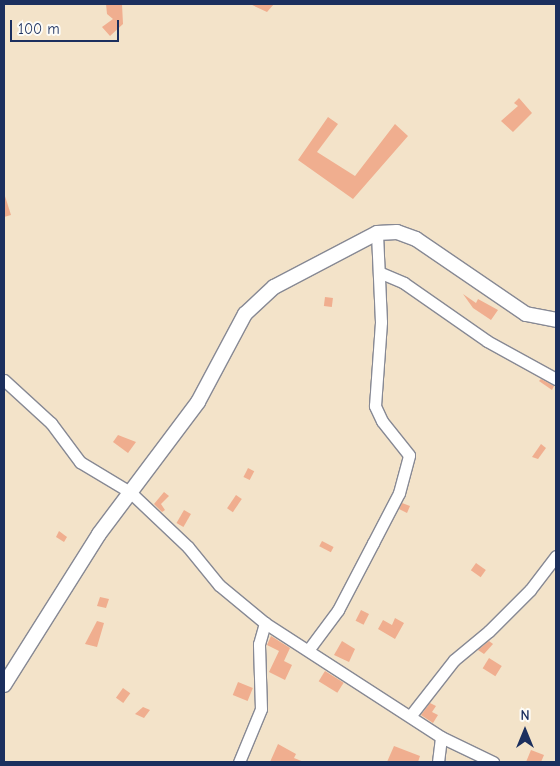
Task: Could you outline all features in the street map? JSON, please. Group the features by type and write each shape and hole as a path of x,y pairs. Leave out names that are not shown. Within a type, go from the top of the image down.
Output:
{"main road":[{"path":"4,685 100,534 198,402 245,314 257,300 274,286 377,233 397,232 416,239 526,314 556,320"}],"street":[{"path":"309,649 338,610 374,543 399,492 409,454 382,421 375,406 381,322 377,233"},
{"path":"380,273 404,283 487,341 556,379"},
{"path":"4,380 51,423 80,462 130,492 188,547 219,585 265,623 411,715 441,737 494,762"},
{"path":"411,715 454,660 496,625 530,590 556,556"},
{"path":"239,762 261,709 259,644 265,623"},
{"path":"438,762 441,737"}],"building":[{"path":"106,4 122,4 123,24 110,36 102,27 113,19 107,14"},
{"path":"250,4 274,4 267,12"},
{"path":"519,98 532,113 513,132 501,121 518,106 514,103"},
{"path":"328,117 338,124 317,152 355,176 395,124 408,136 353,199 298,160"},
{"path":"4,193 11,215 4,217"},
{"path":"463,294 476,303 478,299 498,310 491,320 473,308"},
{"path":"325,297 333,298 332,307 324,306"},
{"path":"541,379 554,386 552,390 539,381"},
{"path":"118,435 136,442 128,453 113,442"},
{"path":"541,444 546,448 538,459 532,457"},
{"path":"248,468 254,471 250,480 243,477"},
{"path":"164,492 169,496 161,504 165,510 162,512 154,504"},
{"path":"236,495 242,499 233,512 227,508"},
{"path":"402,503 410,506 407,513 399,509"},
{"path":"184,510 191,514 183,527 177,523"},
{"path":"59,531 67,537 64,542 56,537"},
{"path":"322,541 334,547 331,552 319,546"},
{"path":"476,563 486,570 481,577 471,570"},
{"path":"100,597 109,599 106,608 97,606"},
{"path":"361,610 369,614 364,625 356,621"},
{"path":"395,618 404,623 395,639 378,629 383,620 392,625"},
{"path":"97,621 104,623 97,647 85,644"},
{"path":"271,636 290,648 284,661 292,665 285,680 269,672 279,651 267,645"},
{"path":"342,641 355,649 349,662 334,655"},
{"path":"489,641 493,644 484,654 478,650"},
{"path":"489,658 502,666 495,676 483,668"},
{"path":"325,671 344,683 337,693 319,681"},
{"path":"238,682 253,688 248,701 233,695"},
{"path":"123,688 130,693 123,703 116,698"},
{"path":"430,703 436,706 432,712 438,715 433,723 421,715"},
{"path":"143,707 150,710 144,718 135,714"},
{"path":"278,744 296,754 294,758 304,762 270,762"},
{"path":"394,746 420,756 418,762 387,762"},
{"path":"531,750 544,755 541,762 526,762"}]}
